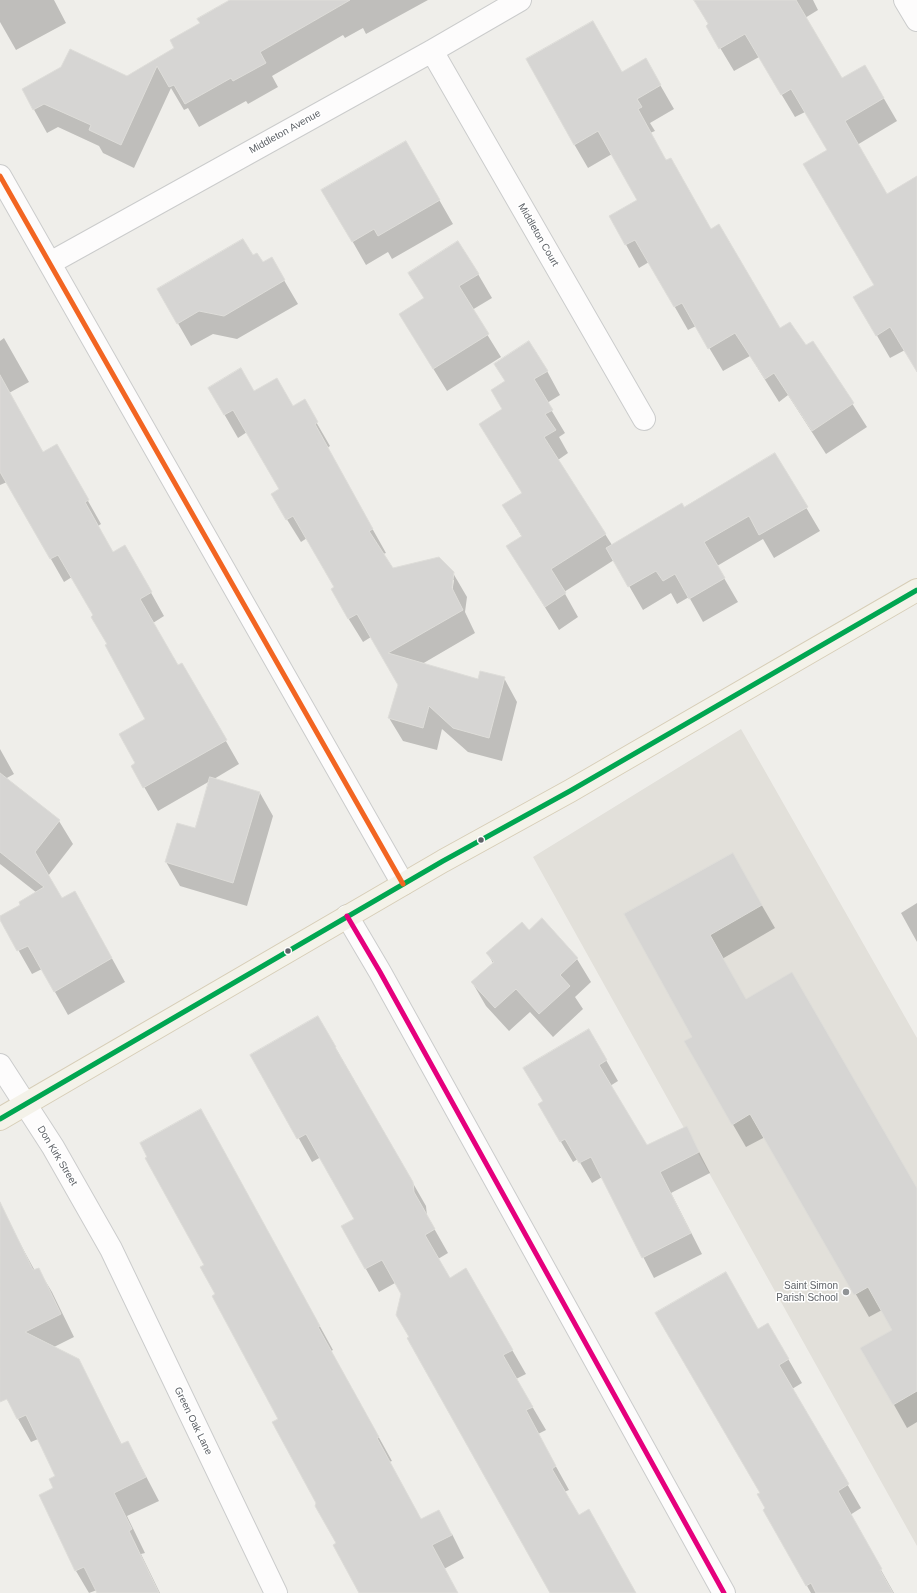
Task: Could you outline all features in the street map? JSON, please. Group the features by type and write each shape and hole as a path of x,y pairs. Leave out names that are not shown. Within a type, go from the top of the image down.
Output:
{"main road":[{"path":"0,1119 347,916 570,791 917,590"}],"street":[{"name":"Middleton Avenue","path":"50,263 432,51 520,0"},
{"path":"906,0 917,20"},
{"name":"Middleton Court","path":"432,51 644,419"},
{"path":"0,176 403,884"},
{"path":"347,916 384,979 724,1593"},
{"name":"Don Kirk Street","path":"0,1065 54,1147 111,1249"},
{"name":"Green Oak Lane","path":"111,1249 276,1593"}],"shaded area":[{"name":"Saint Simon Parish School","path":"741,729 917,1038 917,1546 533,857"}],"building":[{"path":"230,0 350,0 260,52 266,63 233,81 231,78 185,104 174,85 169,87 157,66 121,145 89,130 91,125 44,104 33,110 22,89 61,67 70,49 127,76 174,48 170,40 200,23 197,19"},
{"path":"694,0 796,0 842,78 865,65 884,98 845,121 887,194 917,176 917,372 890,327 876,336 853,297 874,285 803,164 827,150 791,89 781,95 745,34 719,49 706,26 708,24"},
{"path":"593,21 622,72 646,58 661,85 637,99 642,107 638,109 666,160 671,158 711,229 719,224 780,328 790,322 806,345 813,341 854,403 812,431 774,373 765,379 735,333 708,349 682,303 674,307 635,240 625,245 609,216 637,200 598,131 574,145 526,59"},
{"path":"406,141 440,200 378,236 374,229 352,242 321,190"},
{"path":"243,239 253,255 257,253 263,262 272,257 285,280 224,316 199,311 177,324 157,289"},
{"path":"458,241 479,274 459,286 489,334 433,369 399,314 424,298 408,273"},
{"path":"529,341 548,371 534,379 553,410 545,414 556,430 544,437 606,534 551,569 566,593 545,607 506,546 522,536 502,505 522,493 479,424 502,409 491,390 505,381 494,364"},
{"path":"241,368 254,391 277,378 293,406 305,399 318,422 315,424 373,529 369,531 393,568 439,557 454,572 452,588 463,610 388,653 478,679 480,671 505,677 489,738 453,728 429,706 423,728 388,718 398,685 357,614 348,619 331,589 334,587 293,516 286,520 271,494 279,489 233,410 224,415 208,388"},
{"path":"0,375 43,452 57,444 89,500 85,502 113,552 125,545 152,592 140,599 178,665 182,663 227,740 143,788 131,766 135,763 119,734 145,719 105,645 107,644 91,617 93,615 58,555 50,559 0,472"},
{"path":"775,453 808,507 759,535 749,516 704,542 725,578 689,599 675,574 663,581 656,571 628,587 606,548 682,503 684,507"},
{"path":"0,773 60,820 35,852 62,898 75,891 112,958 54,992 28,946 17,951 0,920 0,916 20,905 19,902 44,887 0,852"},
{"path":"210,777 260,792 233,883 165,862 177,823 195,828"},
{"path":"733,853 762,905 710,935 746,999 792,972 917,1188 917,1391 893,1405 860,1348 892,1330 868,1287 854,1295 750,1114 732,1125 684,1041 692,1037 624,914"},
{"path":"542,918 578,958 560,975 570,986 539,1014 516,989 495,1008 471,982 494,962 486,953 522,922 529,930"},
{"path":"318,1016 413,1182 414,1192 435,1229 425,1235 450,1278 466,1268 513,1350 503,1355 533,1407 526,1410 556,1466 552,1469 579,1515 589,1509 636,1593 550,1593 407,1338 409,1337 396,1315 401,1294 382,1260 365,1269 341,1226 354,1219 306,1134 297,1139 250,1055"},
{"path":"589,1029 607,1060 599,1065 647,1145 687,1126 699,1152 660,1172 691,1233 642,1258 591,1157 579,1163 565,1139 560,1142 538,1104 543,1101 523,1068"},
{"path":"201,1109 320,1326 318,1327 379,1437 377,1438 421,1519 439,1510 452,1535 432,1545 458,1593 359,1593 333,1545 336,1543 315,1506 316,1503 272,1422 278,1419 212,1296 215,1294 200,1267 204,1265 145,1158 147,1157 140,1143"},
{"path":"0,1202 33,1270 39,1268 61,1314 25,1332 79,1359 121,1444 128,1441 146,1477 114,1493 132,1529 129,1531 159,1593 97,1593 84,1567 75,1571 39,1495 53,1488 49,1479 55,1476 26,1415 17,1419 7,1399 0,1402"},
{"path":"726,1272 758,1329 768,1323 789,1359 779,1365 849,1484 838,1491 882,1569 880,1570 893,1593 816,1593 811,1583 806,1586 763,1510 765,1508 757,1494 760,1493 655,1313"}],"transit line":[{"path":"0,176 403,884"},
{"path":"0,1119 443,861 570,791 917,590"},
{"path":"347,916 380,972 724,1593"}],"place":[{"name":"Saint Simon Parish School","path":"846,1292"}]}
